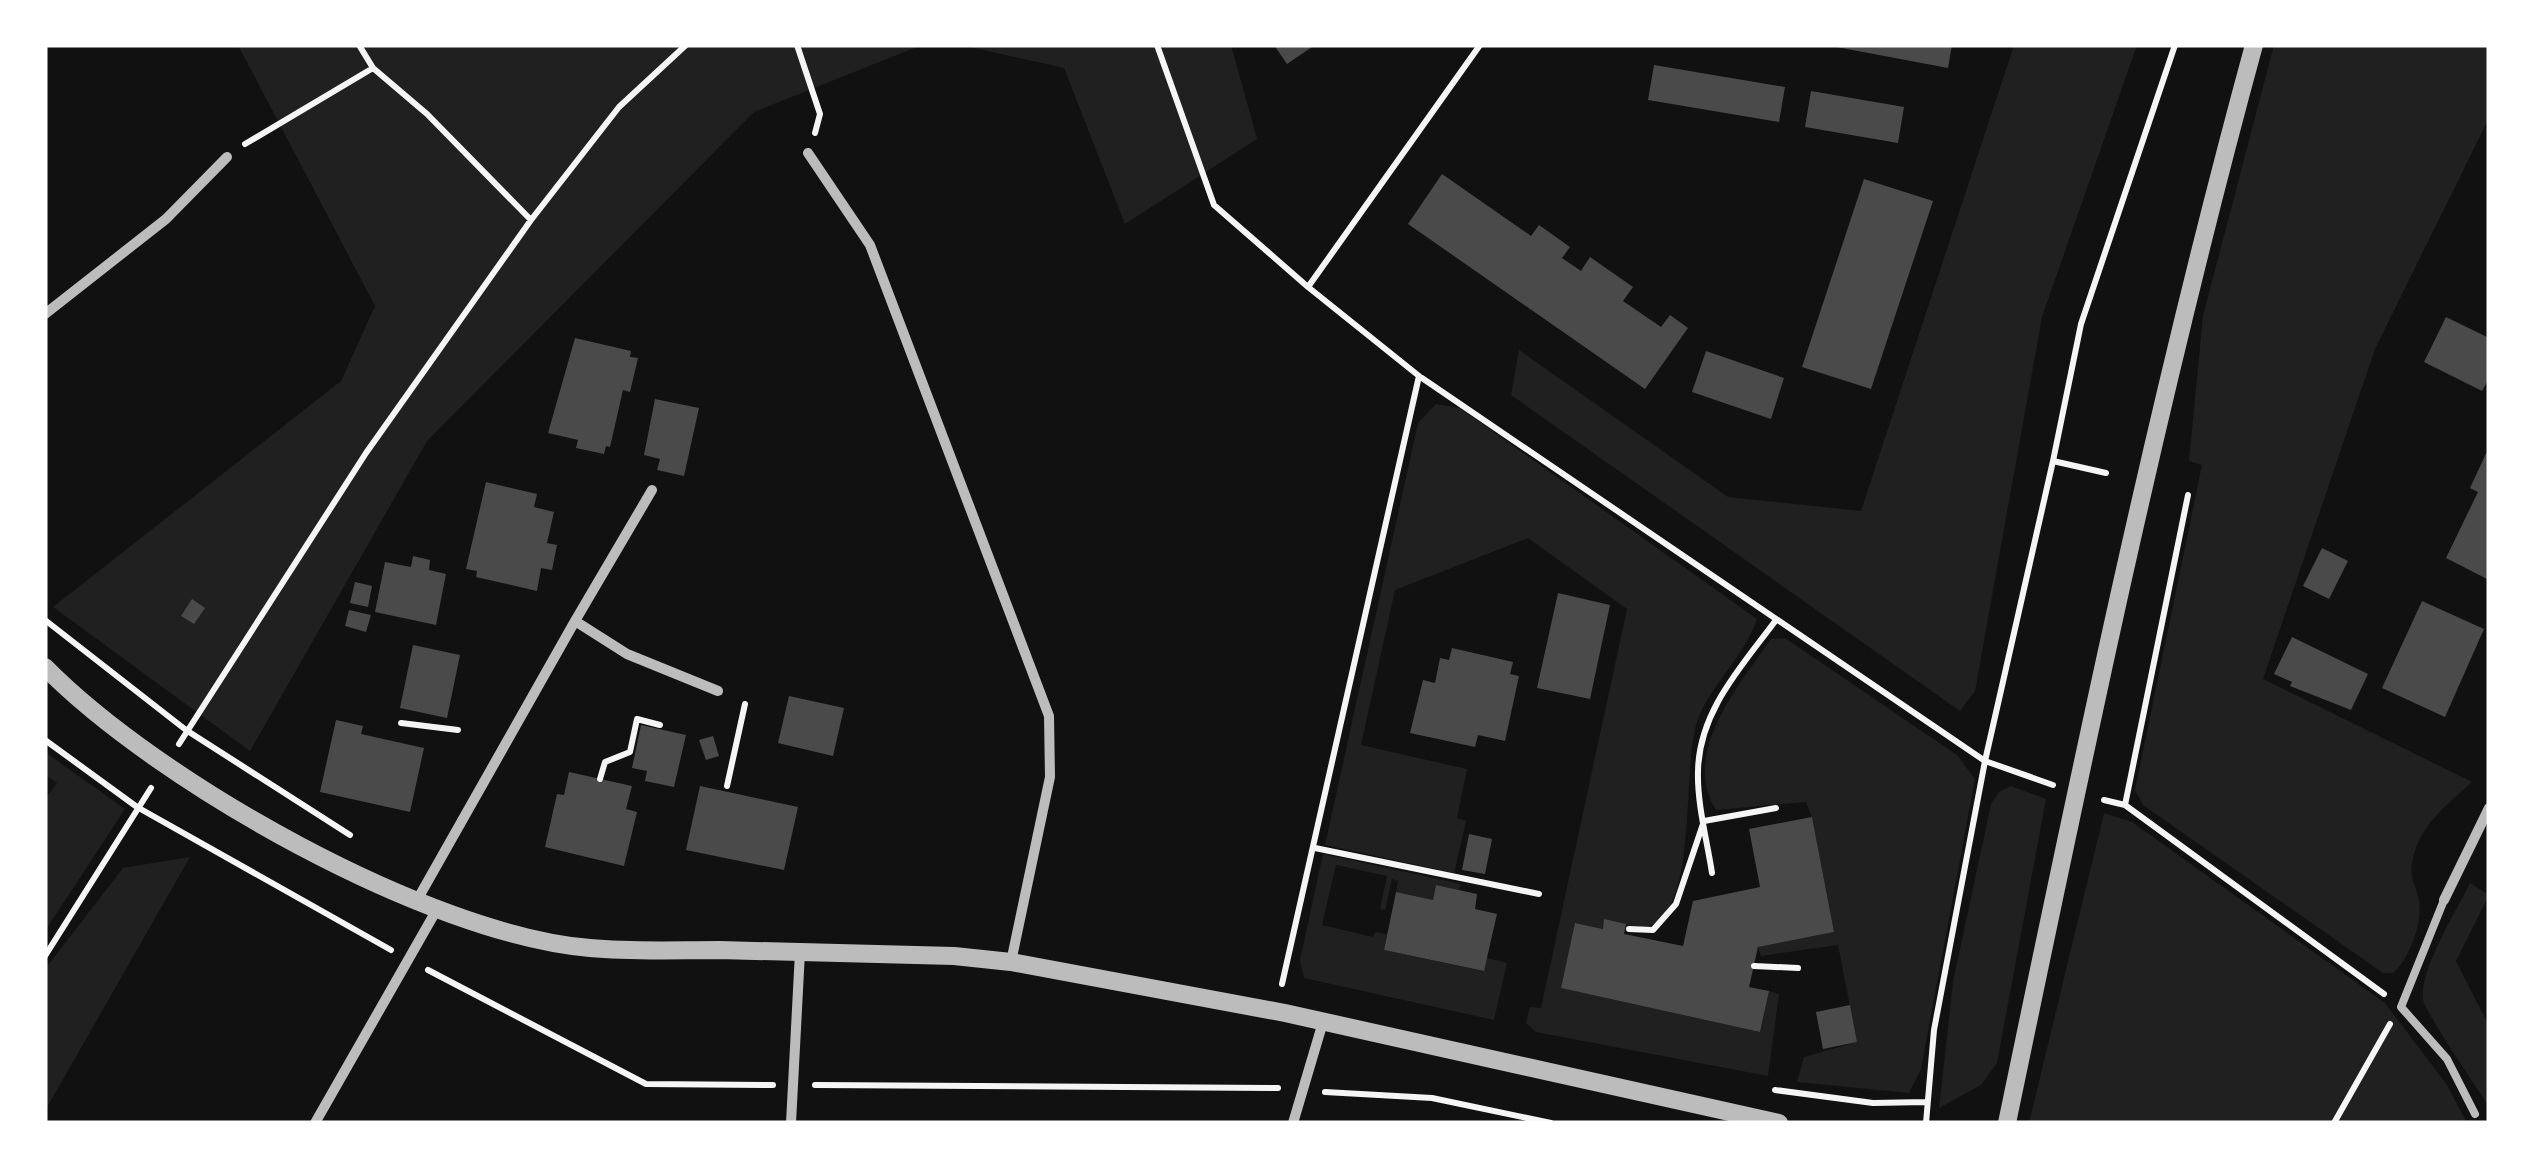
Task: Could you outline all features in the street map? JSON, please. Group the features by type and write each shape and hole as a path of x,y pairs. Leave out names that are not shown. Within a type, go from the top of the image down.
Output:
{"street":[{"path":"2007,1123 2075,793 2219,173 2254,45"},
{"path":"808,154 870,246 1049,716 1050,776 1011,962"},
{"path":"45,314 166,219 228,157"},
{"path":"416,903 652,490"},
{"path":"575,620 628,654 718,691"},
{"path":"45,667 104,721 168,765 280,832 416,903 478,926 590,948 1011,962 1285,1013 1778,1123"},
{"path":"2444,900 2489,808"},
{"path":"315,1123 436,911"},
{"path":"791,1123 800,952"},
{"path":"1293,1123 1323,1022"}],"lane":[{"path":"2444,900 2402,1007 2447,1059 2475,1114"}],"path":[{"path":"359,45 372,68 426,114 531,220"},
{"path":"45,956 366,453 531,220 619,107 686,45"},
{"path":"798,45 820,114 808,154"},
{"path":"1157,45 1214,205 1419,376 1985,760 2075,793 2125,805 2402,1007 2334,1123"},
{"path":"1308,287 1480,45"},
{"path":"1926,1123 1934,1030 1985,760 2081,324 2175,45"},
{"path":"228,157 372,68"},
{"path":"1285,1013 1281,986 1419,376"},
{"path":"2053,461 2106,473"},
{"path":"2125,805 2188,496"},
{"path":"1712,873 1698,774 1702,735 1717,703 1776,620"},
{"path":"727,786 744,704"},
{"path":"600,779 605,762 630,752 637,719 660,724"},
{"path":"401,724 458,730"},
{"path":"1704,821 1776,808"},
{"path":"1629,929 1654,930 1671,914 1704,821"},
{"path":"1314,848 1538,894"},
{"path":"1754,966 1798,968"}],"shaded area":[{"path":"238,45 922,45 754,112 427,441 250,751 53,607 341,381 375,306"},
{"path":"961,45 1231,45 1257,139 1125,224 1064,68"},
{"path":"2014,45 2137,45 2042,317 1975,691 1960,711 1511,395 1519,350 1728,497 1861,511"},
{"path":"2274,45 2489,45 2489,118 2375,349 2263,679 2472,782 2434,818 2415,850 2412,873 2419,919 2409,950 2393,973 2383,973 2143,805 2135,790 2202,465 2189,461 2203,316"},
{"path":"1436,404 1460,408 1757,619 1698,719 1682,864 1666,913 1646,926 1605,920 1603,929 1576,923 1561,988 1760,1032 1769,991 1779,994 1768,1076 1536,1032 1526,1023 1530,1007 1541,1008 1627,609 1528,538 1395,590 1361,745 1467,769 1457,818 1466,821 1454,873 1325,845 1418,423"},
{"path":"1785,638 1957,755 1975,779 1921,1069 1909,1093 1797,1082 1804,1057 1857,1042 1838,945 1761,956 1758,947 1834,932 1812,818 1806,802 1716,810 1707,788 1705,766 1718,720 1771,639"},
{"path":"45,752 125,809 45,931 45,799 57,783 45,775"},
{"path":"2011,786 2046,799 1997,1063 1981,1085 1939,1108 1953,982 1991,804 1999,792"},
{"path":"2104,813 2132,822 2385,1003 2447,1085 2467,1123 2029,1123"},
{"path":"1323,854 1461,884 1459,890 1436,885 1433,900 1396,892 1398,881 1392,879 1385,910 1380,909 1387,876 1336,865 1322,925 1373,937 1375,932 1387,934 1384,950 1483,971 1487,958 1507,963 1494,1020 1304,978 1300,960"},
{"path":"190,857 45,1111 45,969 123,868"},
{"path":"2470,883 2489,895 2456,961 2489,1026 2489,1107 2423,999 2433,957"}],"building":[{"path":"1274,45 1315,45 1287,64"},
{"path":"1826,45 1952,45 1948,68"},
{"path":"1654,65 1785,87 1779,122 1648,100"},
{"path":"1811,91 1904,107 1898,143 1805,127"},
{"path":"1442,174 1531,236 1539,225 1570,247 1562,258 1581,271 1590,257 1633,287 1623,301 1661,327 1670,315 1688,328 1645,389 1408,224"},
{"path":"1864,179 1933,201 1871,389 1802,367"},
{"path":"2446,317 2489,338 2489,378 2482,391 2424,362"},
{"path":"575,338 631,351 630,357 638,358 630,392 623,390 610,447 606,446 604,454 576,448 578,440 548,433"},
{"path":"1706,351 1784,378 1771,419 1692,392"},
{"path":"655,399 699,408 684,476 657,470 660,459 644,455"},
{"path":"2489,447 2489,580 2446,558 2478,492 2470,488"},
{"path":"486,482 537,494 534,507 554,512 547,543 557,545 552,570 541,568 537,591 476,577 477,571 466,569"},
{"path":"2322,548 2348,561 2329,599 2303,586"},
{"path":"413,556 430,560 429,570 446,574 436,625 375,612 385,562 411,567"},
{"path":"355,582 372,586 368,607 350,603"},
{"path":"1558,593 1610,605 1590,699 1537,688"},
{"path":"192,599 205,608 194,624 181,616"},
{"path":"2422,601 2484,629 2445,717 2382,688"},
{"path":"349,610 371,615 366,632 345,626"},
{"path":"2292,637 2368,674 2351,710 2290,686 2292,682 2274,674"},
{"path":"413,645 460,655 447,718 400,708"},
{"path":"1452,648 1513,662 1510,674 1519,676 1505,741 1478,735 1475,747 1410,733 1423,680 1435,683 1440,658 1449,660"},
{"path":"789,696 844,708 833,756 778,743"},
{"path":"336,720 363,726 361,734 424,748 410,812 320,792"},
{"path":"641,725 686,735 674,787 645,781 647,771 632,768"},
{"path":"713,736 719,756 706,760 699,740"},
{"path":"569,772 632,786 626,809 637,812 624,866 545,847 557,794 564,795"},
{"path":"700,786 798,807 784,870 686,850"},
{"path":"1812,817 1834,932 1758,947 1749,987 1769,991 1760,1032 1561,988 1575,923 1603,929 1604,919 1626,924 1624,934 1683,946 1693,901 1760,887 1749,829"},
{"path":"1469,834 1492,839 1485,874 1462,870"},
{"path":"1436,885 1477,894 1475,909 1497,914 1484,971 1384,950 1396,892 1433,900"},
{"path":"1850,1005 1857,1042 1823,1049 1816,1012"}]}
